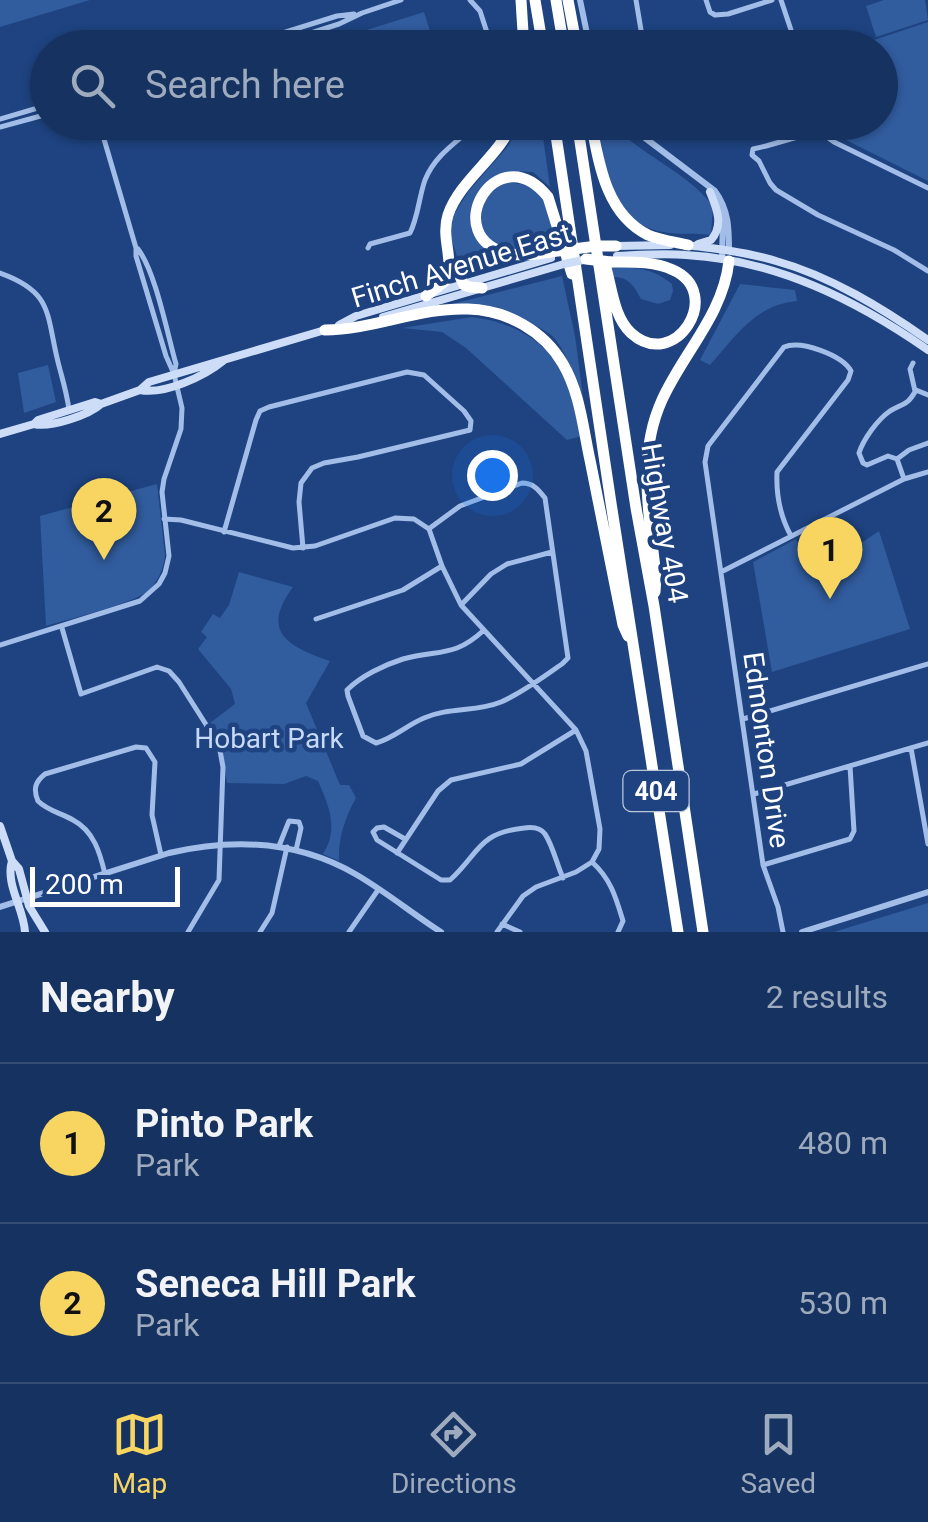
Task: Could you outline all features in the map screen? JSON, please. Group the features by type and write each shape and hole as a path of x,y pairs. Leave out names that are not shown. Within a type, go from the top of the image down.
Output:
{"highway":[{"path":"521,0 523,30"},
{"path":"535,0 541,30"},
{"path":"556,0 561,30"},
{"path":"568,0 574,30"},
{"path":"426,296 448,279 445,228 453,204 501,140"},
{"name":"Highway 404","path":"557,140 678,932"},
{"name":"Highway 404","path":"580,140 702,932"},
{"path":"595,140 608,192 626,219 646,234 688,245"},
{"path":"582,306 558,235 548,196 540,187 530,180 503,178 492,183 478,200 474,215 488,245 507,254 552,258 597,246 615,255 681,274 692,286 695,299 694,316 688,328 668,342 645,341 632,334 614,302 596,238"},
{"path":"447,246 464,284 482,288"},
{"path":"586,259 615,255"},
{"path":"654,606 656,577 646,476 651,429 662,399 720,300 726,256"},
{"path":"325,330 350,330 463,308 492,312 520,322 551,347 563,363 578,402 623,625 634,650"}],"main road":[{"path":"688,245 711,240 718,232 718,211 710,192"},
{"name":"Finch Avenue East","path":"615,255 688,245 726,256 826,290 882,319 928,350"},
{"name":"Finch Avenue East","path":"615,255 675,254 778,261 881,309 928,340"},
{"name":"Finch Avenue East","path":"34,424 42,426 62,420 140,390 152,392 176,379 210,372 224,361 325,330 482,288 552,258"},
{"name":"Finch Avenue East","path":"345,324 356,316 552,258 586,259"},
{"name":"Finch Avenue East","path":"0,434 95,402 101,404"},
{"path":"0,826 12,862 8,872 45,932"},
{"path":"22,899 25,932"}],"street":[{"path":"320,30 401,0"},
{"path":"470,0 480,11 486,30"},
{"path":"580,0 586,30"},
{"path":"636,0 641,30"},
{"path":"706,0 710,12 720,16 772,0"},
{"path":"781,0 791,30"},
{"path":"292,30 362,13"},
{"path":"0,119 30,110"},
{"path":"0,128 30,119"},
{"path":"0,645 140,602 160,584 169,556 162,492 182,429 176,364 104,140"},
{"path":"368,248 370,244 410,233 427,176 457,140"},
{"path":"648,140 715,191 726,209 726,256"},
{"path":"782,140 758,146 752,155 776,190 818,215 894,250 928,272"},
{"path":"832,140 928,188"},
{"path":"704,183 718,204 726,256"},
{"path":"0,273 23,282 40,299 49,316 69,410"},
{"name":"Edmonton Drive","path":"783,932 763,864 706,462 708,446 790,344 805,345 847,364 852,371 778,472 781,519 791,536"},
{"path":"897,459 888,456 867,465 859,450 882,418 909,402 916,391 912,363"},
{"path":"224,532 260,412 407,372 424,374 464,411 471,421 470,430 324,462 312,468 301,482 303,548"},
{"path":"916,391 928,395"},
{"path":"897,459 928,443"},
{"path":"897,459 904,479"},
{"path":"721,572 904,479 928,472"},
{"path":"429,529 460,506 530,482 545,498 568,658 502,702 438,713 376,744 364,736 346,690 405,658 462,648 484,630"},
{"path":"164,519 293,548 315,546 395,518 414,519 429,529 461,604 576,730 586,750 600,829 592,862 523,896 497,932"},
{"path":"461,604 491,574 508,564 552,552"},
{"path":"316,619 402,590 442,566"},
{"path":"62,626 81,694 157,668 169,671 219,745 223,767 219,880 188,932"},
{"path":"743,719 928,664"},
{"path":"398,852 438,790 451,780 520,764 576,730"},
{"path":"754,794 928,743"},
{"path":"105,874 100,852 90,834 73,819 38,802 37,780 46,774 136,746 146,748 155,762 152,815 162,855"},
{"path":"910,748 926,816 928,844"},
{"path":"763,864 850,839 854,831 850,766"},
{"path":"260,932 272,913 285,828 295,820 301,828 296,850"},
{"path":"405,839 384,827 373,832 377,840 441,880 450,880 484,840 526,827 538,828 545,834 562,878"},
{"path":"0,907 197,846 283,846 358,875 429,929 441,932"},
{"path":"592,862 614,888 623,921 618,932"},
{"path":"349,932 378,890"},
{"path":"802,932 928,892"},
{"path":"502,924 520,932"}],"green space":[{"path":"0,0 90,0 0,27"},
{"path":"884,0 925,0 928,20 897,30 874,30 866,6"},
{"path":"424,12 430,30 367,30"},
{"path":"928,22 928,181 846,140 898,140 898,32"},
{"path":"512,140 543,140 550,187 533,172 509,172 484,187 471,217 475,238 492,252 521,257 463,276 451,237 453,216 468,192"},
{"path":"601,140 630,140 677,173 713,206 711,235 663,232 645,226 621,205 608,174"},
{"path":"504,182 530,185 544,200 557,245 514,251 488,237 481,218 483,207 494,189"},
{"path":"611,267 635,268 658,275 672,284 670,300 658,304 641,299 630,283 613,277"},
{"path":"562,276 586,419 569,365 550,334 507,311 448,305"},
{"path":"740,284 795,290 797,301 758,315 710,365 700,360"},
{"path":"472,317 519,331 555,360 572,395 582,436 567,440 466,348 442,332 402,328"},
{"path":"48,365 56,402 24,413 18,373"},
{"path":"157,484 165,555 155,583 129,601 46,626 40,516"},
{"path":"879,531 910,629 772,672 753,562 796,539 811,569 839,558"},
{"name":"Hobart Park","path":"239,572 293,587 283,603 279,627 292,644 330,661 306,703 340,785 349,785 356,798 343,828 339,861 323,854 331,827 329,808 318,781 306,776 284,784 227,783 220,740 210,723 235,704 231,689 198,649 207,637 201,632 213,614 220,618 229,605"},
{"path":"928,903 928,932 834,932"}],"place":[{"name":"Seneca Hill Park","path":"104,560"},
{"name":"Pinto Park","path":"830,599"}]}
